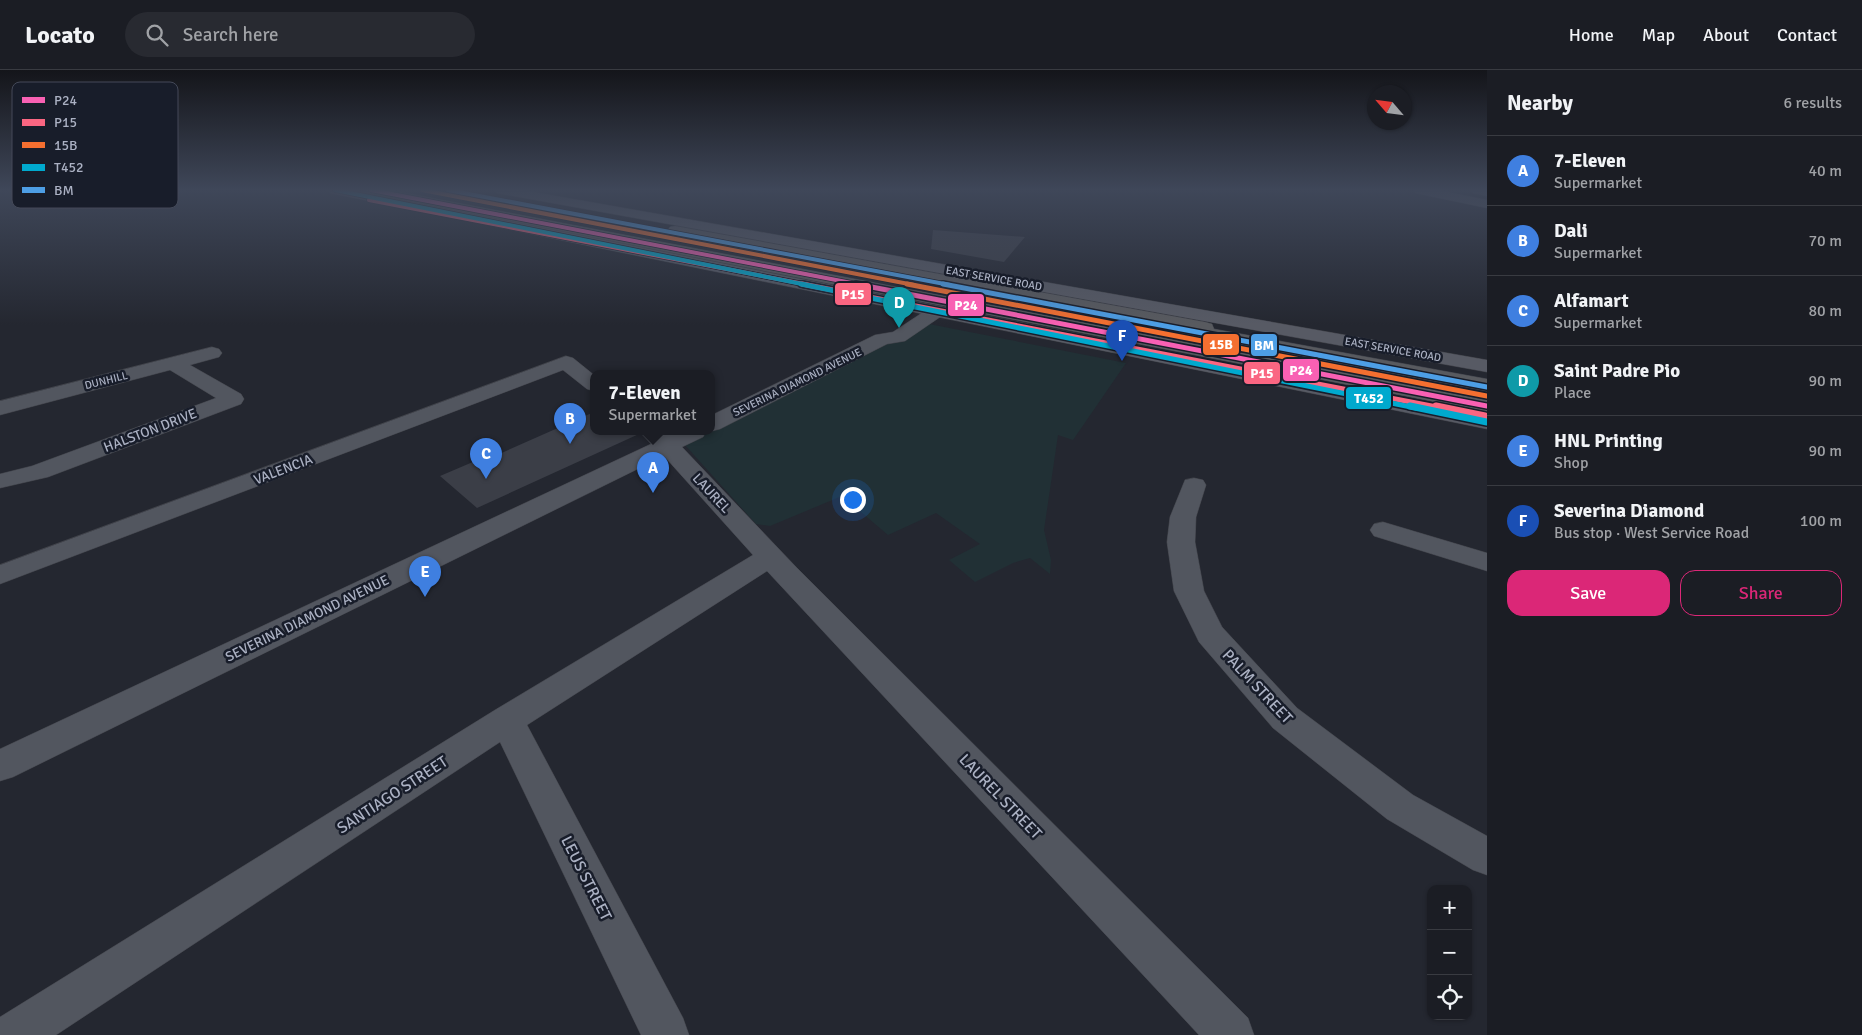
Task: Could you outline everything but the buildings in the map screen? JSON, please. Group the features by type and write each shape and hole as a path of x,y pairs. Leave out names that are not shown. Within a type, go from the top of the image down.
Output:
{"highway":[{"path":"604,235 1487,406"},
{"path":"633,235 1487,397"},
{"path":"679,235 1487,385"},
{"path":"702,235 1487,379"}],"main road":[{"path":"558,235 1487,422"},
{"name":"EAST SERVICE ROAD","path":"754,235 1487,366"}],"street":[{"name":"SEVERINA DIAMOND AVENUE","path":"882,339 882,333 914,307"},
{"name":"SEVERINA DIAMOND AVENUE","path":"715,422 882,339 898,337 937,311"},
{"name":"DUNHILL","path":"0,408 212,353"},
{"name":"VALENCIA","path":"0,576 566,362 590,382"},
{"name":"HALSTON DRIVE","path":"0,481 39,472 233,399 172,363"},
{"name":"SEVERINA DIAMOND AVENUE","path":"0,766 659,438 676,435"},
{"name":"LAUREL","path":"659,438 771,556"},
{"name":"PALM STREET","path":"1194,485 1183,517 1182,542 1189,591 1210,634 1285,718 1400,807 1487,857"},
{"path":"1383,530 1487,562"},
{"name":"SANTIAGO STREET","path":"14,1035 507,720 771,556"},
{"name":"LAUREL STREET","path":"771,556 786,575 832,619 1231,1035"},
{"name":"LEUS STREET","path":"507,720 666,1035"}],"shaded area":[{"path":"924,323 1126,363 1073,440 1058,435 1044,530 1051,560 1050,574 1030,558 1013,563 975,582 949,560 980,544 936,513 888,535 842,496 770,526 756,524 685,445 705,435 715,435 715,430 909,333"}],"transit line":[{"name":"P15","path":"550,235 1485,416"},
{"name":"T452","path":"559,235 1487,422"},
{"name":"P24","path":"604,235 1487,406"},
{"name":"15B","path":"655,235 1487,396"},
{"name":"BM","path":"686,235 1487,387"}],"place":[{"name":"Saint Padre Pio","path":"899,328"},
{"name":"Severina Diamond","path":"1122,361"},
{"name":"Dali","path":"570,444"},
{"name":"Alfamart","path":"486,479"},
{"name":"7-Eleven","path":"653,493"},
{"name":"HNL Printing","path":"425,597"}]}
